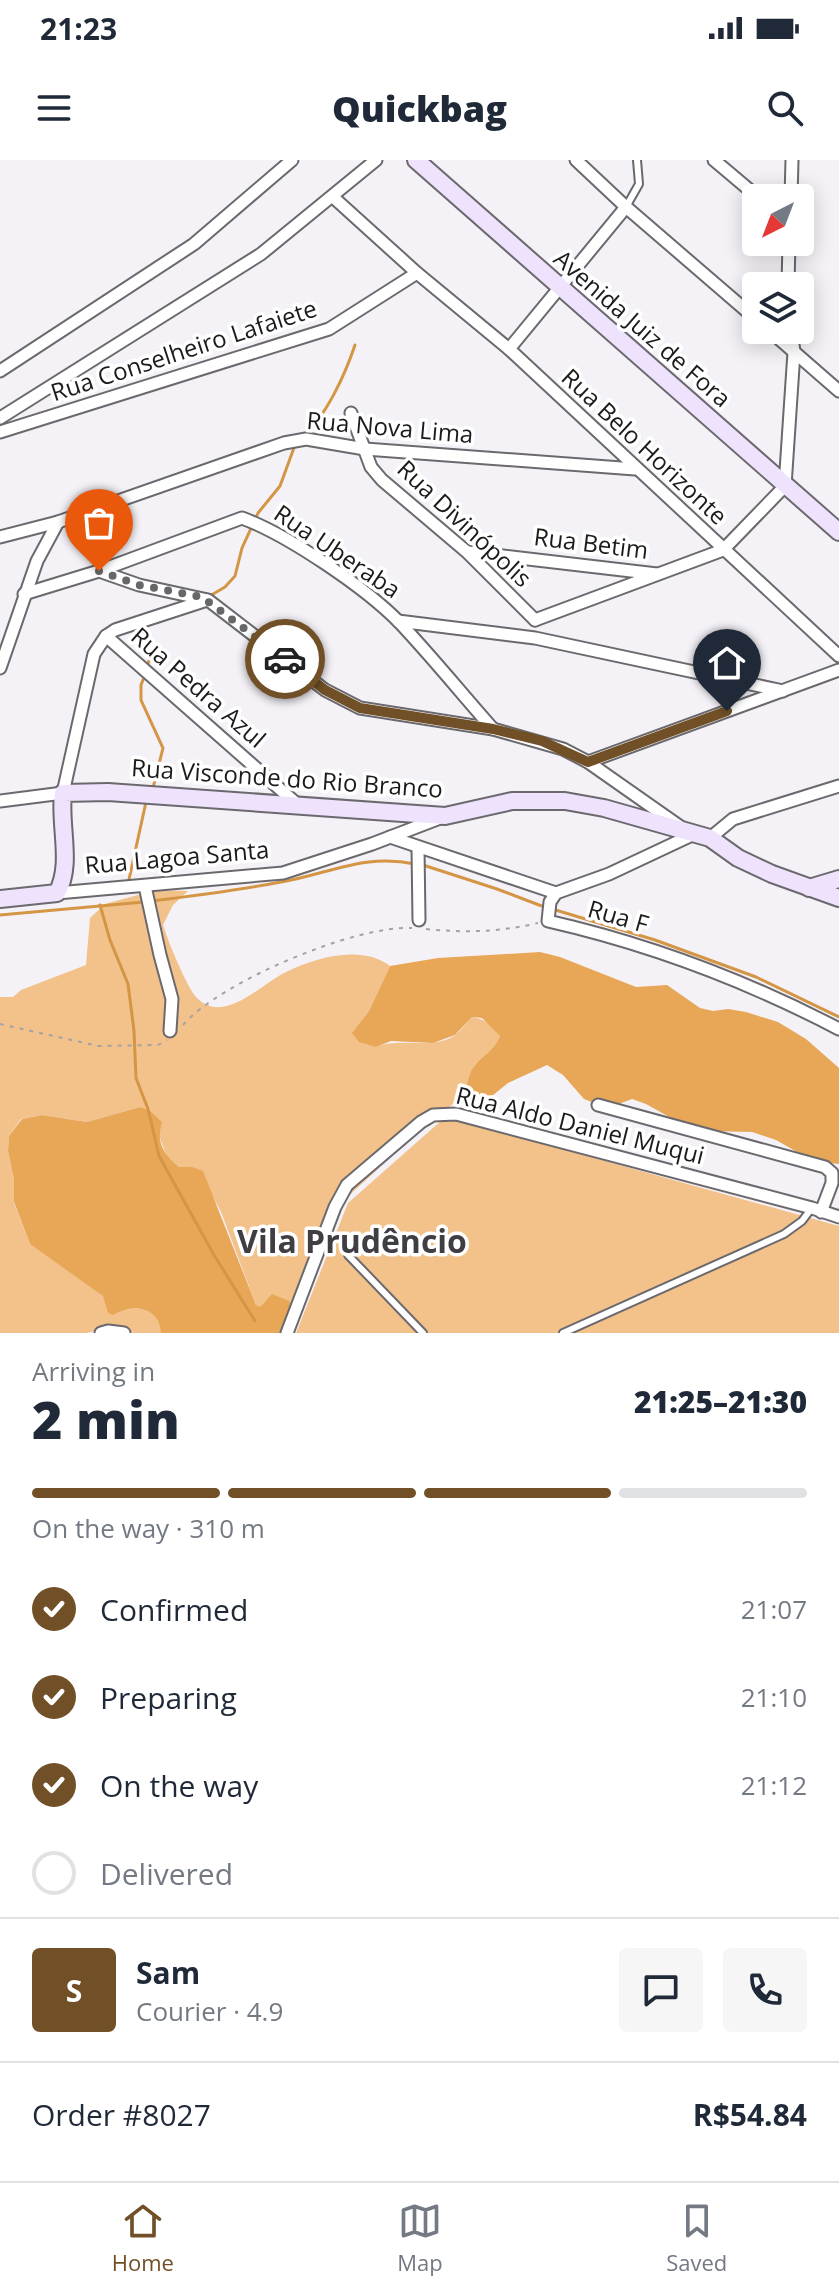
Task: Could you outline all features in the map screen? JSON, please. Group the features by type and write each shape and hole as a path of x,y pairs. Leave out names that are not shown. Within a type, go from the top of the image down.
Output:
{"street":[{"path":"0,371 194,244 292,160"},
{"path":"0,418 261,254 376,160"},
{"name":"Avenida Juiz de Fora","path":"416,160 839,532"},
{"path":"576,160 742,307"},
{"path":"714,160 742,184"},
{"path":"791,184 792,160"},
{"name":"Rua Belo Horizonte","path":"333,197 417,273 509,349 839,656"},
{"path":"509,349 626,207"},
{"name":"Rua Conselheiro Lafaiete","path":"0,432 329,329 417,273"},
{"path":"785,344 839,391"},
{"path":"535,638 535,620 723,550 785,486 793,344"},
{"name":"Rua Divinópolis","path":"351,413 371,467 382,480 467,552 535,620"},
{"name":"Rua Nova Lima","path":"0,537 58,522 284,443 306,439 365,449 636,469"},
{"name":"Rua Uberaba","path":"24,594 99,571 242,518 290,542 398,621 493,729"},
{"path":"0,668 37,561 58,522"},
{"name":"Rua Betim","path":"467,552 661,575"},
{"path":"99,571 139,585 208,600 343,701 360,708 388,715 493,729 542,741 588,762 692,835"},
{"path":"57,893 65,868 63,793 94,654 106,636 126,625 208,600"},
{"path":"398,621 535,638 783,691"},
{"name":"Rua Pedra Azul","path":"106,636 298,805"},
{"path":"588,762 839,670"},
{"path":"710,838 733,819 839,786"},
{"name":"Rua Visconde do Rio Branco","path":"0,801 63,793 145,794 445,816 512,801 565,801 604,808 710,838 738,858 839,898"},
{"name":"Rua Lagoa Santa","path":"0,899 283,873 445,816"},
{"name":"Rua F","path":"692,835 609,874 556,893 550,902 548,921 592,931 731,978 839,1029"},
{"path":"390,837 556,893"},
{"path":"418,848 419,920"},
{"path":"809,888 839,879"},
{"path":"145,886 172,999 173,1032"},
{"path":"598,1105 825,1167 832,1173 832,1183 817,1210"},
{"name":"Rua Aldo Daniel Muqui","path":"287,1333 335,1207 347,1185 409,1131 433,1115 456,1114 839,1217"},
{"path":"101,1333 124,1333"}],"lane":[{"path":"626,207 639,184 637,160"},
{"path":"563,1333 784,1234 817,1210"},
{"path":"348,1255 423,1333"}],"path":[{"path":"0,1024 98,1046 158,1045 197,1008 249,978 299,955 383,929 484,933 548,921"}],"shaded area":[{"path":"156,890 188,891 173,905 163,925 188,985 197,998 208,1005 219,1007 242,1000 284,973 309,962 337,956 365,956 390,966 369,1011 353,1032 376,1047 435,1042 454,1036 472,1017 494,1029 500,1036 497,1045 474,1066 465,1095 434,1118 344,1200 294,1308 266,1300 260,1308 256,1305 213,1197 192,1167 179,1167 168,1156 156,1128 140,1107 87,1122 42,1115 21,1119 9,1136 8,1151 14,1180 14,1203 30,1244 90,1284 119,1311 140,1309 151,1313 162,1331 134,1333 106,1328 87,1333 0,1333 0,997 13,997 21,990 86,965 90,918 105,904"},
{"path":"540,952 636,987 667,985 700,1008 746,1012 778,1022 806,1039 839,1068 839,1164 813,1161 776,1140 752,1132 706,1131 680,1123 632,1099 602,1106 584,1099 563,1075 547,1065 508,1083 487,1100 475,1104 465,1095 470,1074 500,1036 482,1018 472,1017 455,1035 433,1043 391,1041 376,1047 359,1042 352,1033 369,1011 390,966 438,958"},
{"path":"140,1107 162,1122 161,1142 173,1162 179,1167 203,1171 256,1305 260,1307 272,1294 289,1301 294,1308 281,1333 161,1333 156,1318 144,1310 129,1309 113,1315 108,1313 103,1296 30,1244 14,1202 14,1180 8,1151 9,1136 22,1119 42,1115 87,1122"},
{"path":"442,1120 458,1120 839,1226 839,1333 296,1333 348,1203"}],"waterway":[{"path":"302,436 327,406 355,345"},
{"path":"208,597 225,587 235,576 242,548 258,513 280,486 295,445"},
{"path":"137,628 151,654 147,667"},
{"path":"145,675 141,700 163,748 153,788"},
{"path":"128,884 146,802"},
{"path":"151,901 265,885 363,863 397,861 415,864"},
{"path":"423,865 655,940 756,977 839,1017"},
{"path":"0,915 144,902"},
{"path":"100,905 128,984 136,1078 148,1109 159,1156 255,1321"}],"way so far":[{"path":"99,571 139,585 202,597 285,659"}],"district":[{"name":"Vila Prudêncio","path":"352,1242"}],"route":[{"path":"285,659 325,690 360,708 388,715 493,729 542,741 588,762 727,711"}]}
